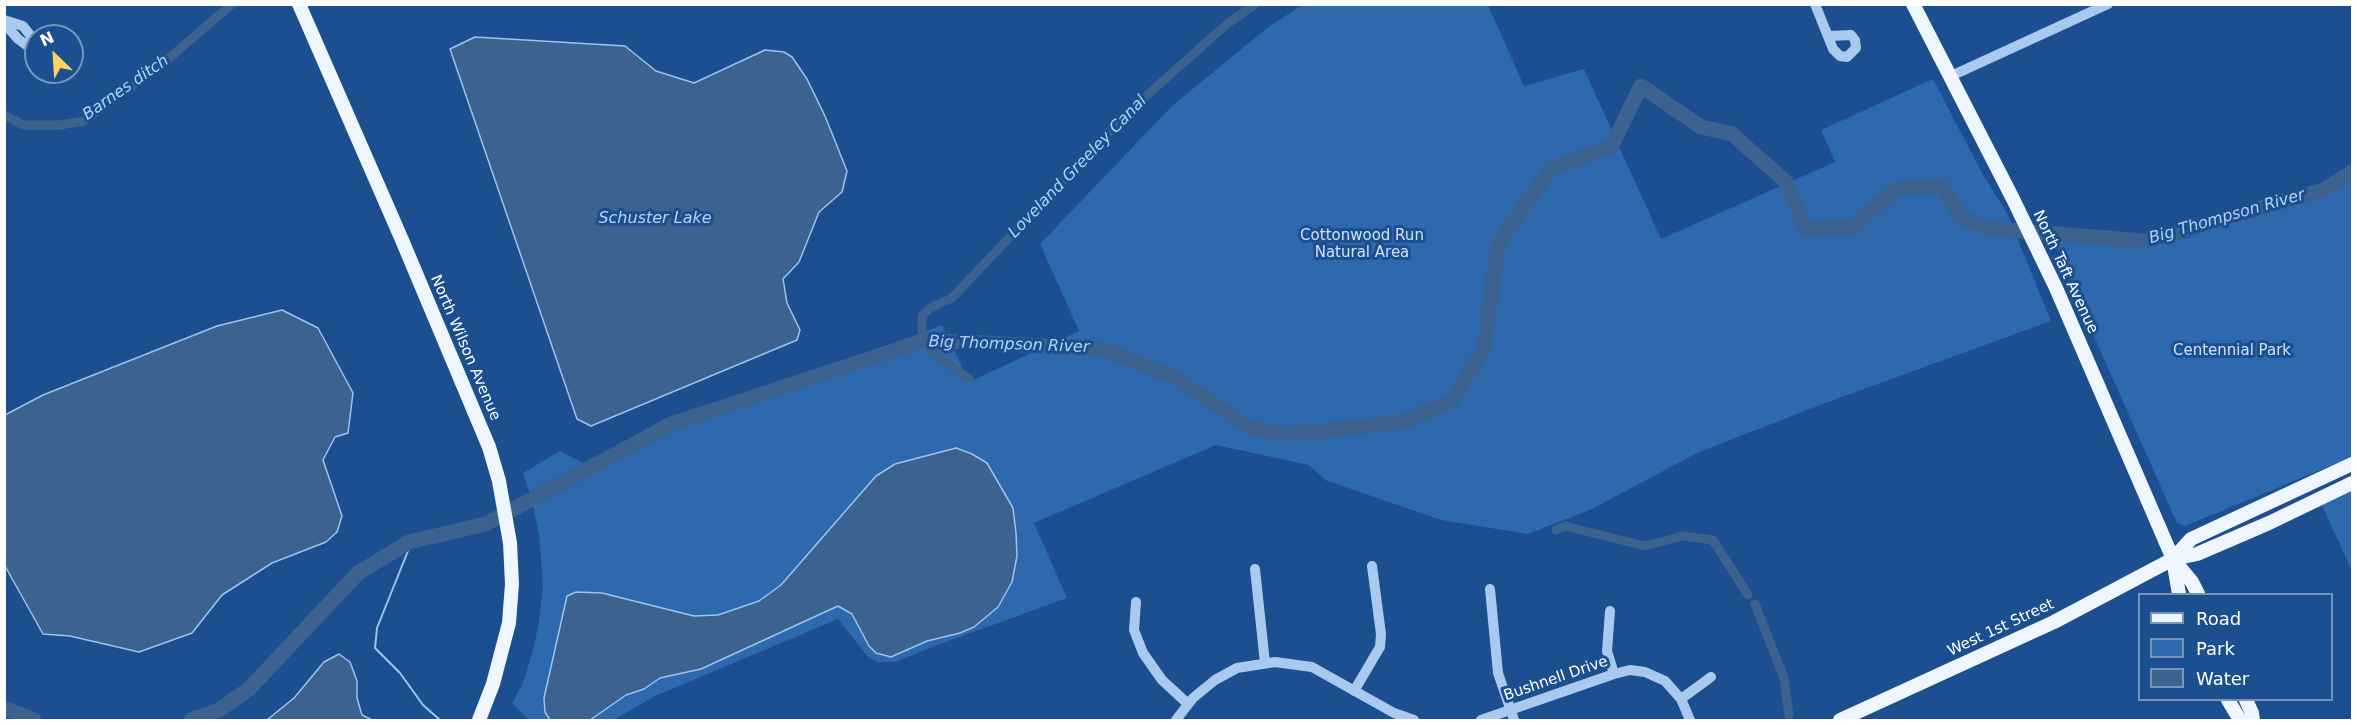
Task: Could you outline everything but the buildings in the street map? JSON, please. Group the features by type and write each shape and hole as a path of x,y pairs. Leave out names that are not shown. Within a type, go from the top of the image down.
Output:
{"main road":[{"name":"North Wilson Avenue","path":"298,4 411,261 489,447 500,481 510,543 512,584 502,656 479,720"},
{"name":"North Taft Avenue","path":"1913,4 2037,248 2173,559"},
{"name":"West 1st Street","path":"2173,559 2191,539 2352,464"},
{"name":"West 1st Street","path":"1840,720 2054,622 2173,559 2197,554 2270,523 2352,483"},
{"path":"2173,559 2179,593"},
{"path":"2173,559 2192,582 2198,593"},
{"path":"2229,701 2240,720"},
{"path":"2247,701 2253,720"}],"street":[{"path":"1815,4 1829,36"},
{"path":"1951,76 2108,4"},
{"path":"4,21 24,43"},
{"path":"1354,691 1380,647 1381,634 1372,566"},
{"path":"1255,569 1265,663"},
{"path":"1490,589 1498,673 1512,715"},
{"path":"1136,602 1134,630 1143,654 1162,680 1188,704"},
{"path":"1610,611 1607,651 1614,674"},
{"path":"1176,720 1188,704 1215,680 1238,668 1275,662 1312,667 1394,713 1414,720"},
{"name":"Bushnell Drive","path":"1481,720 1512,715 1614,674 1630,670 1652,674 1665,681 1681,699 1690,720"},
{"path":"1681,699 1711,677"}],"green space":[{"name":"Cottonwood Run Natural Area","path":"1302,5 1488,5 1524,86 1584,69 1661,239 1835,162 1821,130 1933,79 1983,175 2006,211 2051,321 1820,405 1697,453 1592,509 1528,534 1441,520 1325,480 1309,465 1216,445 1034,523 1067,598 896,662 877,662 868,657 838,619 653,697 614,720 529,720 512,703 522,685 533,651 543,586 539,535 532,500 523,473 560,451 591,467 666,424 756,394 942,325 969,382 1079,331 1040,244 1172,106 1267,28"},
{"name":"Centennial Park","path":"2352,177 2352,457 2185,526 2177,523 2053,238 2137,246 2188,238 2210,228 2276,210 2328,190"},
{"path":"2352,489 2352,571 2321,503"}],"water":[{"name":"Schuster Lake","path":"475,37 625,46 656,71 694,83 765,50 784,52 792,57 807,79 825,116 847,171 842,192 819,212 799,262 783,279 787,303 800,330 797,340 591,426 577,419 450,49"},
{"path":"282,310 318,328 353,393 348,433 335,437 323,460 342,516 337,532 326,542 272,563 222,595 192,633 139,652 70,636 43,634 5,566 5,415 43,395 217,326"},
{"path":"956,448 987,463 1013,508 1016,533 1017,556 1012,582 998,607 974,627 927,641 891,657 876,653 869,646 852,614 838,606 701,669 660,678 644,689 626,695 590,720 550,720 545,712 544,698 567,596 576,592 602,593 694,616 718,615 759,601 781,585 876,476 895,464"},
{"path":"339,654 350,662 357,681 357,698 362,715 372,720 267,720 294,698 324,662"}],"waterway":[{"name":"Barnes ditch","path":"4,115 23,125 60,125 84,121 160,66 232,4"},
{"name":"Loveland Greeley Canal","path":"969,379 931,352 922,330 922,316 930,308 952,298 1127,113 1227,24 1255,4"},
{"name":"Big Thompson River","path":"191,720 219,710 249,689 358,573 409,542 486,524 671,424 926,340 1103,349 1174,377 1252,429 1294,434 1402,422 1452,401 1484,348 1498,244 1551,168 1611,147 1641,86 1701,127 1732,134 1786,182 1806,229 1853,227 1897,188 1941,186 1962,218 1992,229 2145,241 2323,190 2352,172"},
{"path":"1556,530 1565,526 1645,546 1682,536 1713,540 1748,595"},
{"path":"412,541 377,628 375,648 400,673 423,705 440,720"},
{"path":"1755,604 1784,678 1789,715"},
{"name":"Big Thompson River","path":"4,708 34,720"}]}
